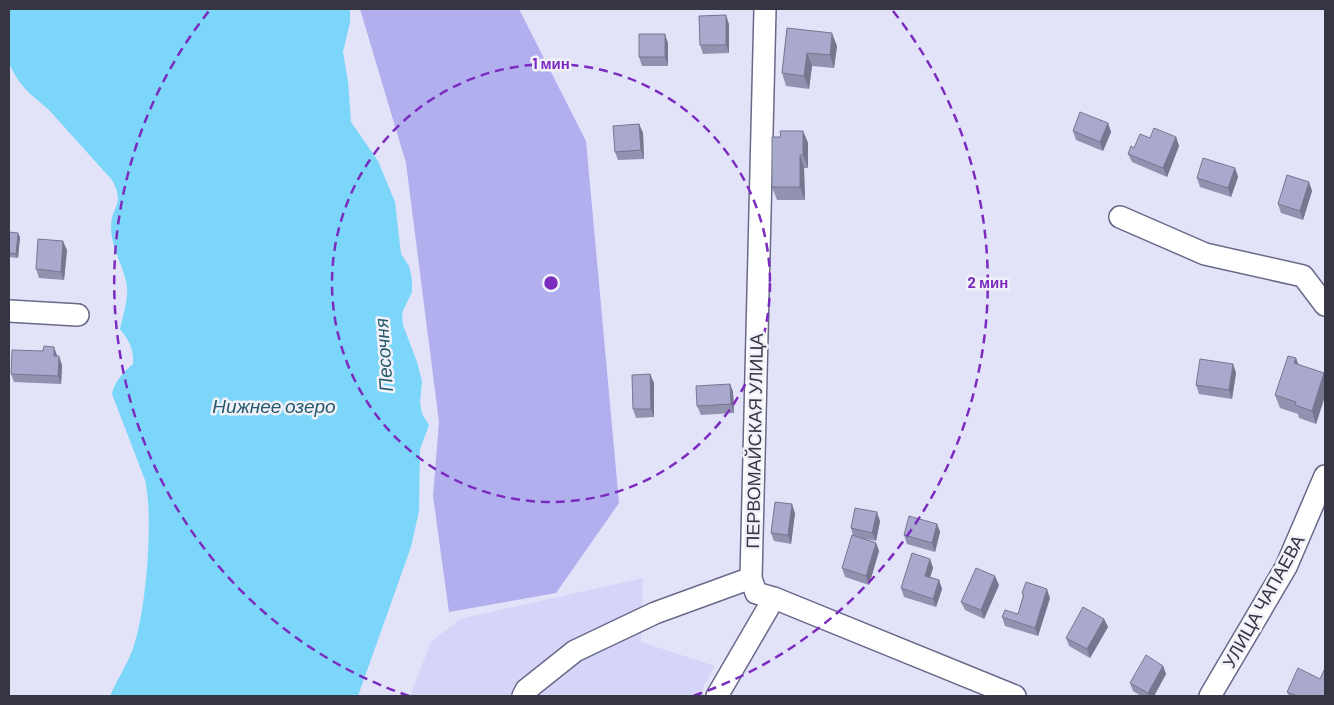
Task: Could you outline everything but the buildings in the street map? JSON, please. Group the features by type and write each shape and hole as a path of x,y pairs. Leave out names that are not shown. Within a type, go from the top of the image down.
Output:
{"street":[{"name":"ПЕРВОМАЙСКАЯ УЛИЦА","path":"751,578 765,9"},
{"path":"1120,217 1205,254 1303,276 1325,305"},
{"path":"9,311 78,315"},
{"name":"УЛИЦА ЧАПАЕВА","path":"1210,696 1286,567 1325,476"},
{"path":"523,696 526,690 575,651 655,613 751,578 756,593 774,598 1015,696"},
{"path":"717,696 774,598"}],"shaded area":[{"path":"360,9 519,9 586,141 619,503 556,593 449,612 433,496 439,422 406,163"},
{"path":"643,578 641,642 715,666 698,696 410,696 431,642 460,619"}],"water":[{"name":"Нижнее озеро","path":"9,9 350,9 350,22 343,52 348,81 351,122 378,161 395,202 401,254 409,266 412,279 412,292 402,313 403,325 422,381 420,402 422,414 429,425 420,449 419,511 411,547 358,696 110,696 130,657 137,635 145,591 149,541 148,497 145,480 112,394 117,381 133,364 133,353 120,329 127,287 111,227 118,195 112,180 49,110 28,92 18,80 9,64"}],"water label":[{"name":"Песочня","path":"383,355"}]}
